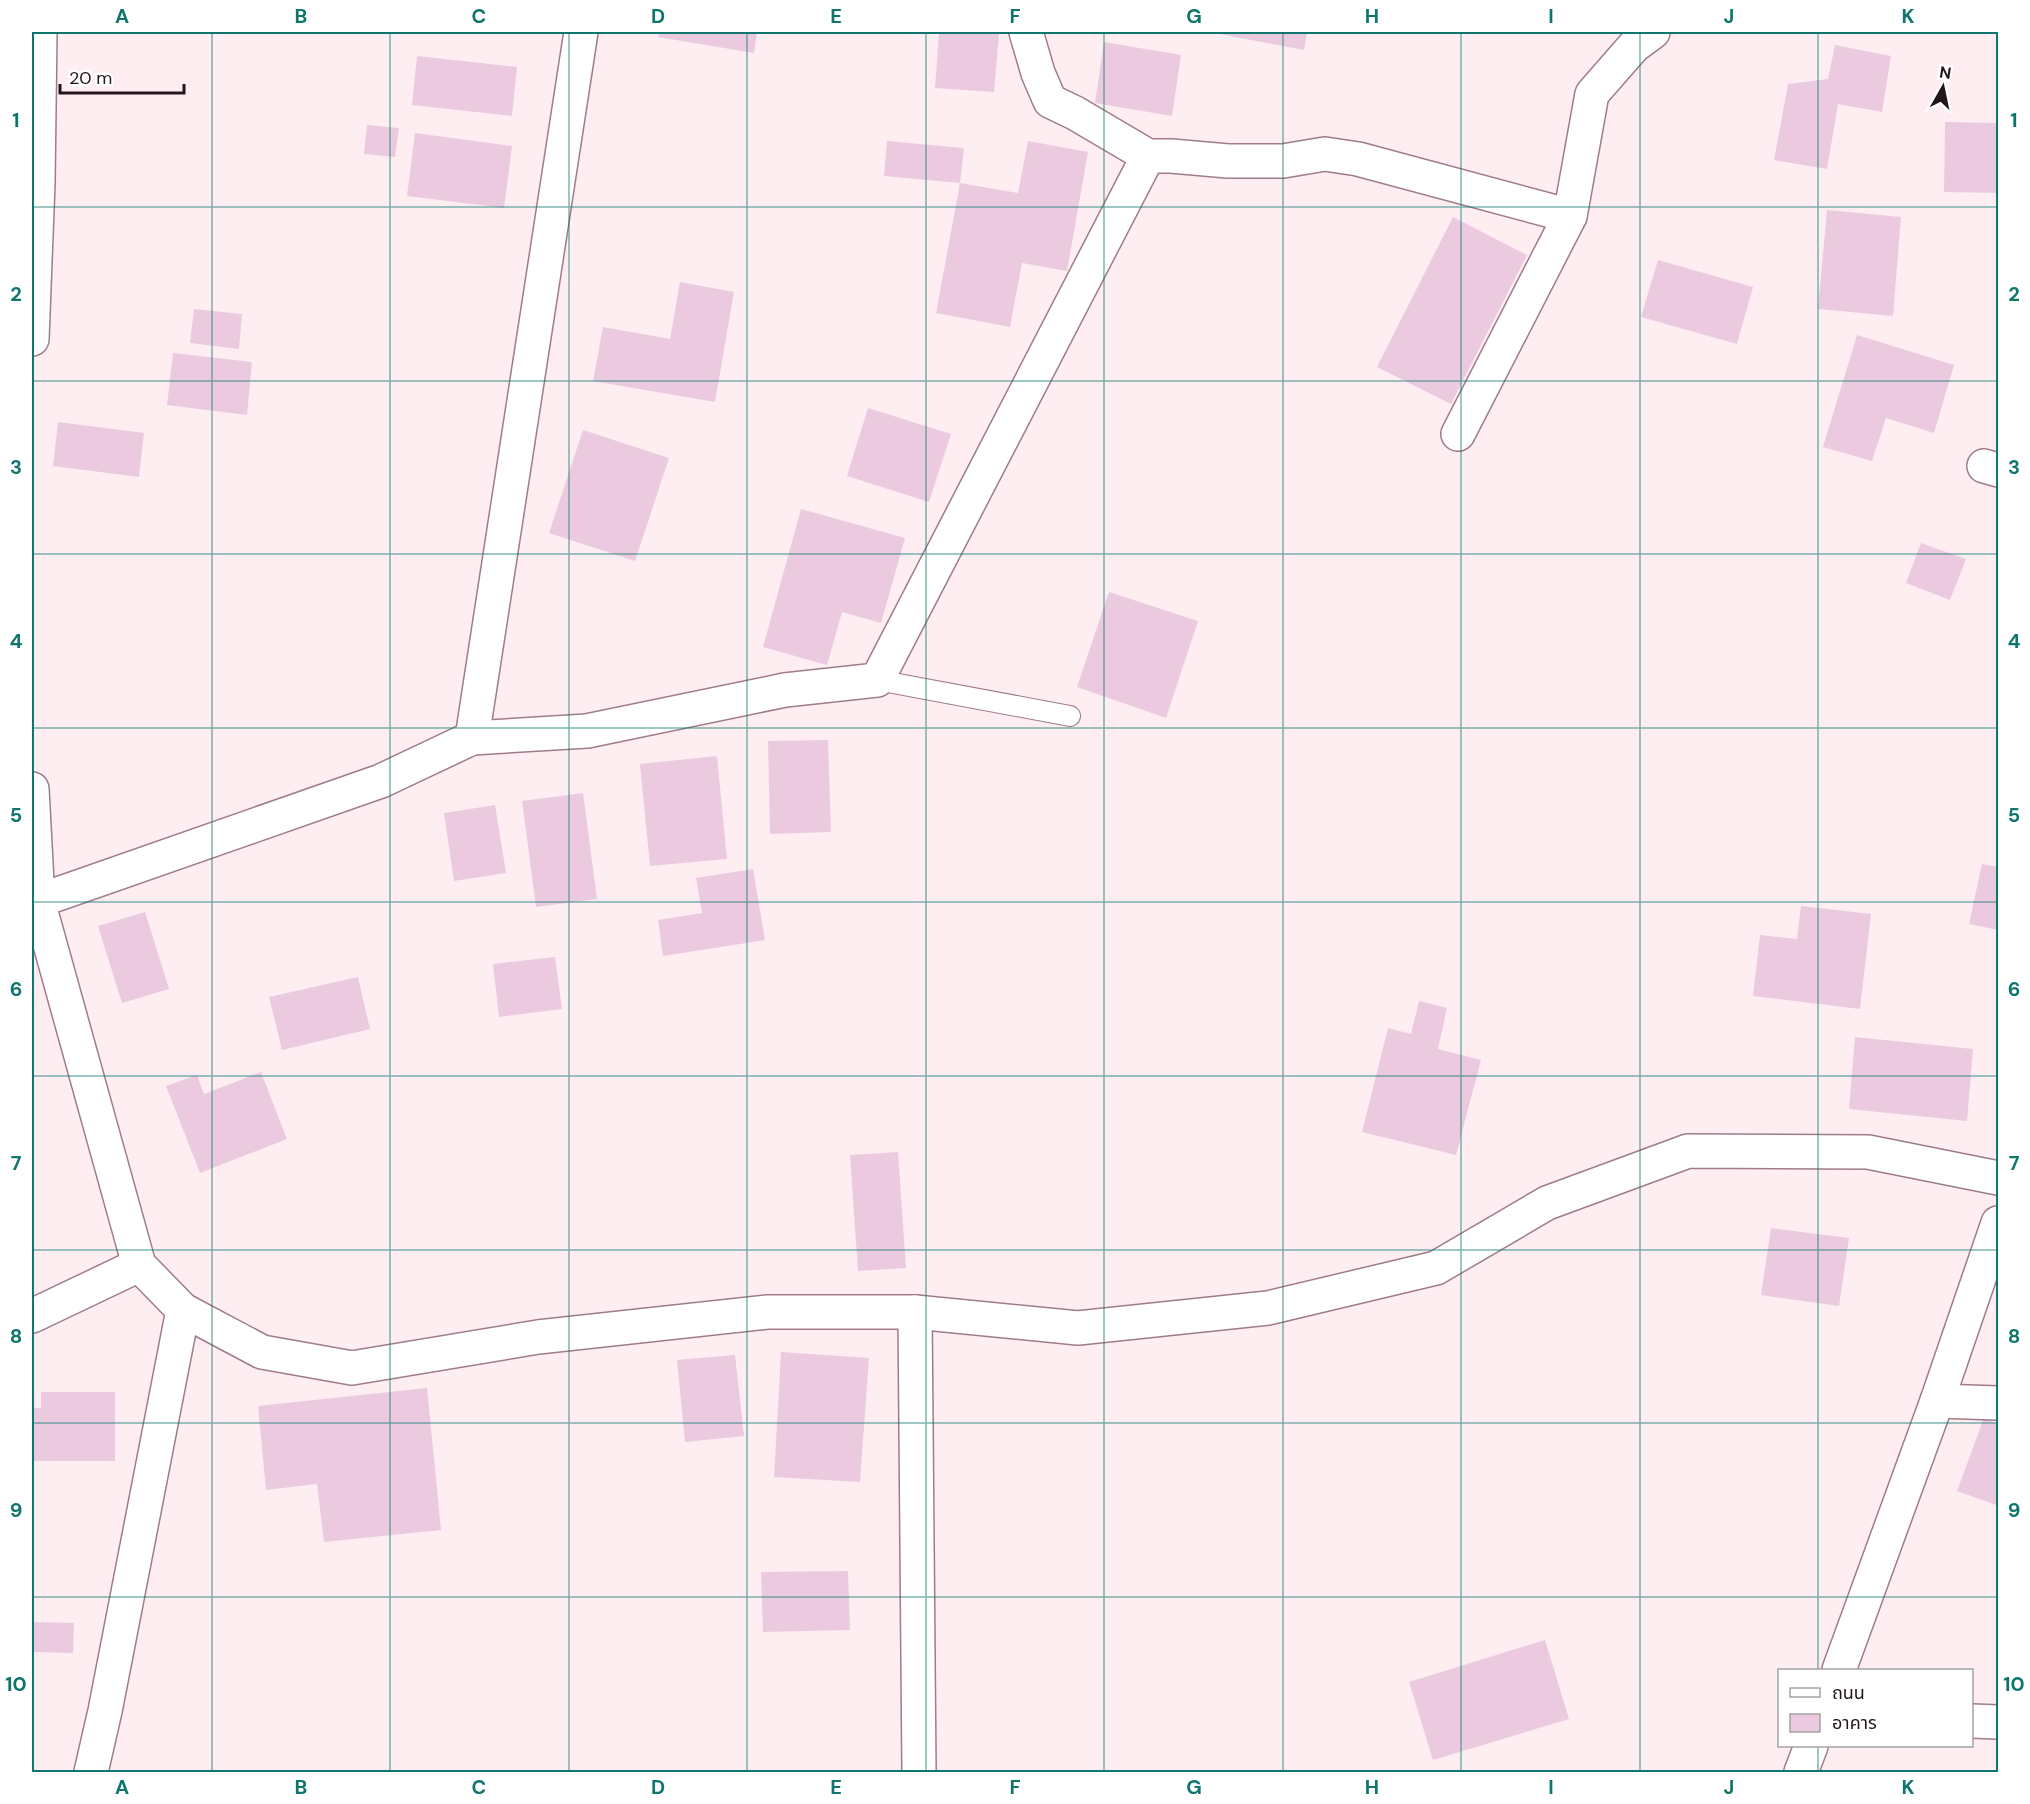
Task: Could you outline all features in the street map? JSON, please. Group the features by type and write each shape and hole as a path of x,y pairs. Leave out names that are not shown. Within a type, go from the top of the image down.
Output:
{"street":[{"path":"32,339 38,183 40,32"},
{"path":"472,738 581,32"},
{"path":"1026,32 1038,73 1050,101 1148,156 1228,161 1282,161 1325,154 1358,159 1570,216"},
{"path":"1458,434 1570,216 1592,94 1634,46 1653,32"},
{"path":"38,901 381,781 472,738 587,732 785,690 878,680 1148,156"},
{"path":"32,789 38,901 139,1265 183,1311 262,1352 352,1368 538,1337 767,1312 915,1312 1078,1328 1268,1308 1437,1268 1547,1203 1688,1151 1868,1152 1998,1178"},
{"path":"1840,1669 1937,1401 1998,1223"},
{"path":"32,1316 139,1265"},
{"path":"91,1773 183,1311"},
{"path":"915,1312 919,1773"},
{"path":"1937,1401 1998,1403"},
{"path":"1973,1721 1998,1722"},
{"path":"1800,1773 1811,1747"}],"lane":[{"path":"878,680 1070,716"}],"building":[{"path":"659,32 757,32 754,53 658,37"},
{"path":"939,32 999,34 994,92 935,88"},
{"path":"1221,32 1307,32 1304,50 1220,34"},
{"path":"1104,42 1181,55 1172,116 1095,103"},
{"path":"1835,45 1891,56 1882,112 1838,104 1827,169 1774,160 1788,84 1828,79"},
{"path":"417,56 517,67 512,116 412,105"},
{"path":"1945,122 1998,123 1998,193 1944,192"},
{"path":"367,125 399,128 395,157 364,154"},
{"path":"415,133 512,146 504,208 407,196"},
{"path":"887,141 964,148 960,183 884,176"},
{"path":"1028,141 1088,152 1067,271 1022,263 1010,327 936,313 960,183 1018,193"},
{"path":"1827,210 1901,217 1893,316 1818,309"},
{"path":"1453,217 1527,255 1451,404 1377,367"},
{"path":"1658,260 1753,287 1737,344 1641,317"},
{"path":"680,282 734,292 715,402 593,381 603,327 670,339"},
{"path":"194,309 242,314 239,349 190,343"},
{"path":"1857,335 1954,365 1934,433 1886,418 1872,461 1823,447"},
{"path":"173,353 252,362 247,415 167,405"},
{"path":"868,408 951,434 929,502 847,476"},
{"path":"58,422 144,433 139,477 53,466"},
{"path":"583,430 669,458 635,561 549,533"},
{"path":"801,509 905,538 881,623 842,612 827,665 763,647"},
{"path":"1921,543 1966,559 1950,600 1906,583"},
{"path":"1109,592 1198,621 1166,718 1077,687"},
{"path":"828,740 831,832 770,834 768,741"},
{"path":"717,756 727,859 650,866 640,764"},
{"path":"583,793 597,899 536,907 522,801"},
{"path":"495,805 506,873 454,881 444,813"},
{"path":"1982,864 1998,867 1998,930 1969,924"},
{"path":"753,869 765,940 663,956 658,920 702,913 696,878"},
{"path":"1801,906 1871,914 1860,1009 1753,996 1760,935 1797,939"},
{"path":"145,912 169,989 122,1003 98,926"},
{"path":"555,957 562,1009 499,1017 493,964"},
{"path":"358,977 370,1029 282,1050 269,997"},
{"path":"1419,1001 1447,1008 1438,1049 1481,1060 1456,1155 1362,1132 1388,1028 1411,1034"},
{"path":"1855,1037 1973,1049 1967,1121 1849,1109"},
{"path":"261,1072 287,1139 200,1173 166,1086 197,1075 204,1094"},
{"path":"898,1152 906,1268 858,1271 850,1155"},
{"path":"1771,1228 1849,1238 1839,1306 1761,1295"},
{"path":"781,1352 869,1358 860,1482 774,1477"},
{"path":"735,1355 744,1436 685,1442 677,1360"},
{"path":"427,1388 441,1530 324,1542 317,1484 266,1490 258,1406"},
{"path":"41,1392 115,1392 115,1461 32,1461 32,1408 41,1408"},
{"path":"1984,1418 1998,1424 1998,1498 1996,1505 1957,1491"},
{"path":"848,1571 850,1630 763,1632 761,1572"},
{"path":"32,1622 74,1623 73,1653 32,1652"},
{"path":"1545,1640 1569,1719 1433,1760 1409,1682"}]}
